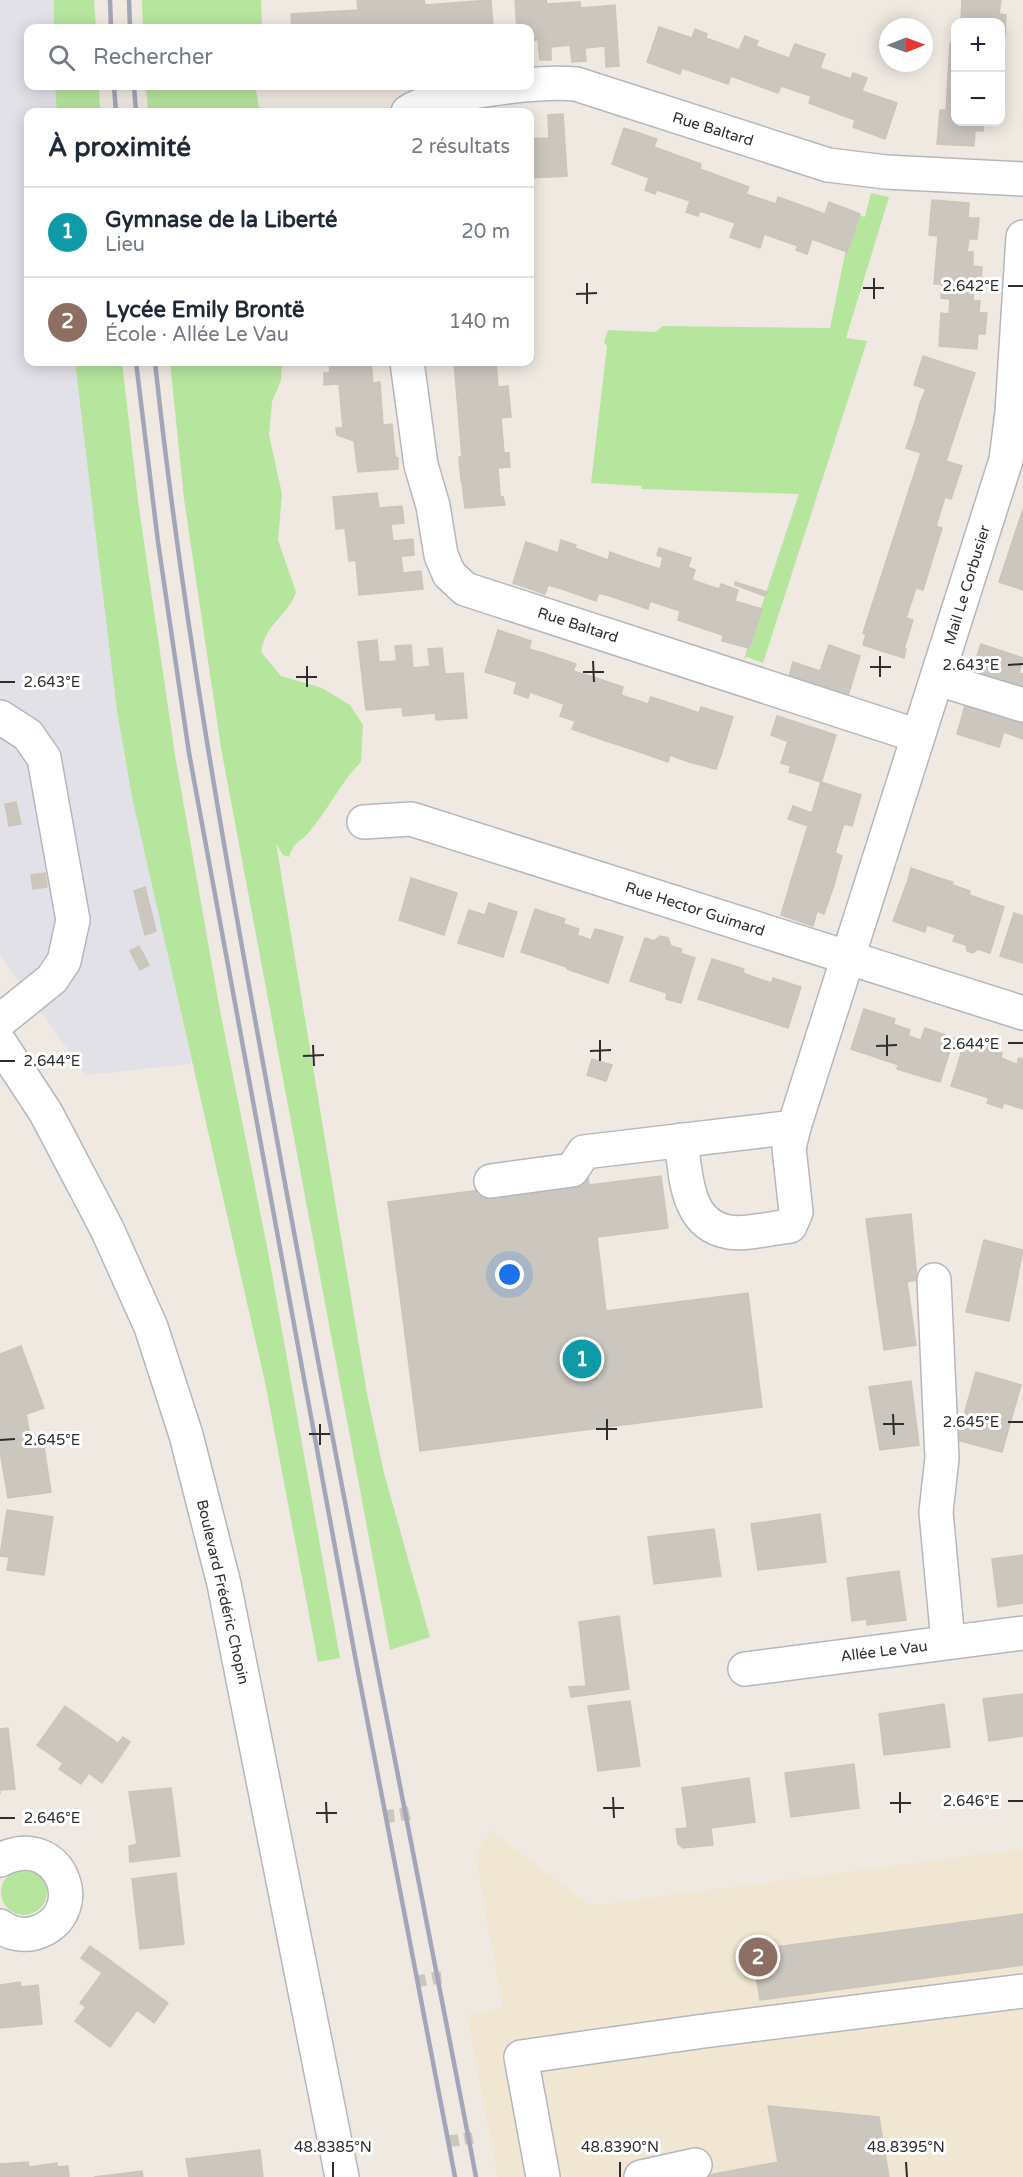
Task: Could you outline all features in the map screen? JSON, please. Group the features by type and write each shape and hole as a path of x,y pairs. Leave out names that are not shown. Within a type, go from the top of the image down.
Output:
{"street":[{"name":"Rue Baltard","path":"534,85 559,82 576,84 828,165 886,172 1023,179"},
{"name":"Rue Baltard","path":"414,108 457,95 496,90"},
{"name":"Mail Le Corbusier","path":"681,1140 688,1194 696,1211 712,1226 730,1233 790,1226 796,1212 789,1148 794,1127 1006,460 1017,411 1023,237"},
{"name":"Rue Baltard","path":"408,366 421,465 433,506 441,555 449,574 465,589 918,736"},
{"path":"938,679 1023,705"},
{"path":"0,717 28,735 44,758 74,920 64,961 52,979 0,1022"},
{"name":"Rue Hector Guimard","path":"364,822 411,819 1023,1013"},
{"name":"Boulevard Frédéric Chopin","path":"0,1043 46,1113 107,1229 151,1327 186,1435 224,1584 342,2177"},
{"path":"491,1181 572,1170 584,1152 794,1127"},
{"path":"934,1280 942,1458 936,1512 948,1642"},
{"name":"Allée Le Vau","path":"745,1669 1023,1633"},
{"path":"0,1860 12,1853 27,1852 40,1855 53,1863 62,1874 65,1901 61,1913 42,1931 17,1934 0,1926"},
{"path":"543,2177 521,2057 704,2031 1023,1991"},
{"path":"641,2177 695,2165"}],"shaded area":[{"path":"0,0 54,0 54,24 24,24 24,90 55,90 57,108 24,108 24,366 75,366 124,755 192,1064 86,1075 0,955"},
{"path":"491,1831 590,1906 1023,1849 1023,2177 498,2177 467,2015 503,2008 475,1854"}],"green space":[{"path":"54,0 94,0 96,24 54,24"},
{"path":"142,0 261,0 262,24 143,24"},
{"path":"55,90 99,90 100,108 57,108"},
{"path":"146,90 256,90 259,108 148,108"},
{"path":"871,193 889,197 846,338 867,341 763,663 747,657 744,659 799,494 641,489 642,486 591,483 607,346 604,342 608,330 655,332 663,326 830,328 845,254 859,215 865,217"},
{"path":"75,366 122,366 138,501 175,755 219,1005 269,1257 340,1658 318,1662 265,1382 132,797 117,711"},
{"path":"170,366 282,366 281,380 272,402 269,435 282,494 278,540 296,592 293,600 272,626 261,652 281,676 322,688 350,705 363,725 361,762 306,836 295,845 289,857 283,855 276,843 367,1394 384,1473 430,1637 390,1650 221,748 184,499"},
{"path":"24,1869 40,1876 47,1892 40,1908 24,1915 8,1908 1,1892 8,1876"}],"building":[{"path":"424,0 425,5 491,0 493,24 292,24 291,14 358,10 357,1"},
{"path":"515,0 546,0 547,4 580,2 581,8 615,5 619,66 606,67 605,46 585,48 586,61 572,62 570,45 551,47 551,60 540,60 538,40 534,40 534,24 517,24"},
{"path":"962,0 1001,0 999,14 1006,15 1005,35 1005,18 961,18"},
{"path":"659,27 692,38 695,29 707,34 706,38 739,50 745,36 758,41 756,46 789,58 795,44 825,54 820,68 851,79 853,73 867,78 862,91 897,103 885,139 853,127 855,120 809,103 811,96 781,86 778,93 731,76 728,84 682,68 680,74 647,62"},
{"path":"951,43 951,126 983,126 983,131 975,131 974,146 937,144 940,110 946,110"},
{"path":"563,114 567,176 534,178 534,139 549,138 548,115"},
{"path":"624,128 657,139 654,147 701,164 700,169 749,187 746,194 776,204 778,197 825,214 829,202 860,214 847,252 812,239 807,254 796,250 798,246 764,234 760,248 730,237 735,223 700,211 698,216 686,212 690,201 657,190 655,194 645,190 649,178 612,164"},
{"path":"932,200 969,203 968,218 979,218 977,239 969,239 967,252 973,252 973,266 982,267 981,288 974,288 973,301 980,301 979,313 987,313 985,334 978,334 977,349 939,346 941,313 949,314 950,299 941,298 942,284 934,284 938,236 929,235"},
{"path":"923,356 935,360 926,389 914,385"},
{"path":"935,360 975,373 946,461 962,466 951,499 945,497 936,526 942,528 923,590 916,588 906,618 913,620 904,649 863,633 921,453 906,448 916,419 924,421 933,391 926,389"},
{"path":"329,366 371,366 373,383 380,382 383,425 392,424 395,456 337,435 336,428 343,428 339,384 324,385 324,373 330,373"},
{"path":"454,366 496,366 498,387 508,386 511,417 501,418 504,453 509,453 510,467 498,468 500,496 461,481 459,457 462,457"},
{"path":"926,389 933,391 929,406 920,403"},
{"path":"920,403 929,406 924,421 916,419"},
{"path":"354,441 398,458 398,469 358,472"},
{"path":"462,482 503,497 505,505 465,508"},
{"path":"377,493 379,508 402,506 404,523 336,529 333,497"},
{"path":"1023,509 1023,590 999,582"},
{"path":"391,525 393,541 413,539 414,555 349,561 345,528"},
{"path":"561,540 576,545 562,589 548,585 545,594 513,583 526,542 558,553"},
{"path":"575,548 608,560 610,552 626,558 613,597 599,593 596,601 562,589"},
{"path":"659,548 691,558 688,567 657,555"},
{"path":"401,556 403,573 421,571 423,589 359,595 356,560"},
{"path":"626,558 660,569 663,558 678,563 665,606 650,601 648,609 613,597"},
{"path":"678,563 695,570 692,580 719,589 707,630 678,620 680,611 665,606"},
{"path":"735,582 767,592 765,596 735,585"},
{"path":"721,584 738,590 735,601 762,609 749,648 722,641 723,635 707,630"},
{"path":"498,630 531,641 529,649 543,653 528,698 514,693 517,682 485,672"},
{"path":"866,634 906,649 904,658 863,645"},
{"path":"377,640 379,662 397,661 402,707 366,710 358,642"},
{"path":"981,644 1023,658 1019,673 1023,674 1023,691 971,674"},
{"path":"411,645 413,668 431,666 435,713 403,716 395,646"},
{"path":"829,645 860,656 848,696 789,677 793,662 820,671"},
{"path":"442,648 445,674 463,673 467,718 436,720 428,649"},
{"path":"543,653 576,664 573,671 590,676 575,721 560,716 564,704 530,692"},
{"path":"590,676 623,687 621,695 636,700 622,746 606,741 611,729 577,717"},
{"path":"651,697 685,708 671,751 641,740 637,751 622,746 636,700 648,704"},
{"path":"966,702 1023,720 1023,739 1004,732 999,747 957,734"},
{"path":"701,707 733,717 721,755 694,746 689,762 670,755 685,708 699,713"},
{"path":"777,716 836,735 823,777 791,766 797,745 771,735"},
{"path":"577,717 611,729 606,741 572,729"},
{"path":"641,740 671,751 668,762 637,751"},
{"path":"788,741 797,745 791,766 781,763"},
{"path":"694,746 721,755 716,769 689,762"},
{"path":"791,766 823,777 821,782 789,772"},
{"path":"821,782 861,795 852,826 844,824 840,836 808,826"},
{"path":"16,802 21,824 9,826 5,804"},
{"path":"793,806 812,813 808,826 788,819"},
{"path":"808,826 840,836 835,853 842,856 834,885 794,871"},
{"path":"911,868 939,878 935,888 908,880"},
{"path":"794,871 834,885 824,914 817,911 813,926 781,915"},
{"path":"45,873 47,887 33,889 31,875"},
{"path":"411,878 457,893 444,935 399,920"},
{"path":"939,878 953,882 940,923 928,919 925,932 893,921 908,880 935,888"},
{"path":"953,885 970,891 969,895 1004,907 990,953 978,949 973,953 967,951 966,945 953,941 958,929 940,923"},
{"path":"145,887 156,931 145,935 134,891"},
{"path":"489,903 495,905 491,917 485,915"},
{"path":"495,905 517,912 503,957 458,943 469,910 491,917"},
{"path":"535,909 565,919 561,930 577,935 567,967 521,952"},
{"path":"1014,913 1023,916 1023,963 1000,956"},
{"path":"928,919 940,923 939,929 927,925"},
{"path":"940,923 958,929 956,935 939,929"},
{"path":"564,924 579,929 577,935 561,930"},
{"path":"595,929 600,930 597,942 591,940"},
{"path":"600,930 623,937 608,983 567,969 577,935 597,942"},
{"path":"660,936 668,938 671,946 682,949 678,959 693,964 681,1003 666,999 667,993 630,981 645,938 654,941"},
{"path":"139,946 149,965 140,970 130,951"},
{"path":"680,953 695,958 693,964 678,959"},
{"path":"712,959 744,969 741,980 754,984 745,1014 698,999"},
{"path":"743,973 756,978 754,984 741,980"},
{"path":"756,978 772,983 770,989 754,984"},
{"path":"773,978 801,987 788,1028 745,1014 754,984 770,989"},
{"path":"864,1009 895,1019 891,1031 908,1036 899,1065 851,1049"},
{"path":"893,1024 910,1030 908,1036 891,1031"},
{"path":"925,1028 931,1030 927,1042 921,1040"},
{"path":"931,1030 954,1038 940,1082 897,1069 908,1036 927,1042"},
{"path":"981,1040 989,1043 992,1050 1002,1053 999,1065 1015,1070 1002,1108 987,1103 989,1098 951,1086 965,1041 974,1044"},
{"path":"1001,1058 1016,1064 1015,1070 999,1065"},
{"path":"1019,1058 1023,1059 1023,1109 1004,1103"},
{"path":"592,1059 612,1065 606,1081 587,1075"},
{"path":"588,1176 589,1185 661,1176 668,1228 597,1237 606,1311 748,1293 762,1407 420,1451 388,1202"},
{"path":"911,1214 917,1280 875,1287 866,1219"},
{"path":"984,1240 1023,1250 1009,1321 966,1312"},
{"path":"907,1282 916,1345 884,1350 875,1287"},
{"path":"21,1346 44,1408 0,1423 0,1354"},
{"path":"976,1372 1021,1385 1002,1452 957,1440"},
{"path":"911,1381 919,1445 880,1450 869,1387"},
{"path":"26,1414 30,1436 42,1434 51,1492 8,1498 0,1451 0,1423"},
{"path":"7,1510 53,1517 44,1575 7,1570 9,1557 0,1556"},
{"path":"820,1514 826,1562 758,1570 751,1524"},
{"path":"714,1529 721,1576 654,1584 648,1537"},
{"path":"1023,1555 1023,1603 998,1607 992,1559"},
{"path":"899,1571 906,1620 867,1625 867,1619 852,1621 847,1578"},
{"path":"619,1616 629,1689 587,1695 579,1622"},
{"path":"585,1686 587,1695 571,1697 569,1687"},
{"path":"1023,1694 1023,1736 989,1741 983,1699"},
{"path":"630,1701 640,1766 598,1771 588,1706"},
{"path":"944,1704 950,1747 884,1755 879,1714"},
{"path":"65,1706 112,1739 107,1748 120,1757 102,1783 89,1773 81,1784 59,1769 67,1758 41,1740"},
{"path":"8,1728 15,1789 0,1790 0,1729"},
{"path":"123,1737 130,1742 120,1757 107,1748 112,1739 118,1743"},
{"path":"41,1740 67,1758 64,1764 37,1745"},
{"path":"854,1764 859,1808 791,1817 785,1773"},
{"path":"749,1778 755,1822 688,1831 682,1788"},
{"path":"171,1788 180,1856 130,1862 129,1846 137,1844 129,1792"},
{"path":"407,1807 410,1819 402,1820 400,1809"},
{"path":"393,1810 394,1821 386,1823 384,1811"},
{"path":"687,1828 688,1831 711,1828 713,1845 683,1848 678,1844 676,1829"},
{"path":"176,1873 184,1944 140,1949 132,1879"},
{"path":"1023,1914 1023,1965 760,2000 752,1950"},
{"path":"90,1946 111,1961 102,1973 81,1958"},
{"path":"111,1961 168,2003 154,2023 137,2010 110,2047 75,2021 86,2007 80,2003"},
{"path":"440,1972 441,1983 434,1984 432,1973"},
{"path":"424,1975 426,1985 419,1986 417,1976"},
{"path":"20,1982 21,1987 38,1985 42,2024 0,2028 0,1985"},
{"path":"768,2106 879,2117 889,2177 698,2177 778,2162"},
{"path":"471,2133 473,2143 466,2144 464,2134"},
{"path":"457,2135 459,2145 451,2146 449,2136"},
{"path":"260,2150 263,2177 189,2177 186,2159"},
{"path":"28,2162 29,2167 57,2163 58,2177 0,2177 0,2164"},
{"path":"68,2166 69,2177 58,2177 57,2167"},
{"path":"142,2171 143,2177 94,2177"}],"railway":[{"path":"110,0 111,24"},
{"path":"129,0 130,24"},
{"path":"114,90 116,108"},
{"path":"134,90 136,108"},
{"path":"136,366 158,542 189,753 355,1656 455,2177"},
{"path":"155,366 178,550 206,738 238,925 321,1379 476,2177"}],"place":[{"name":"Gymnase de la Liberté","path":"582,1359"},
{"name":"Lycée Emily Brontë","path":"758,1957"}]}
